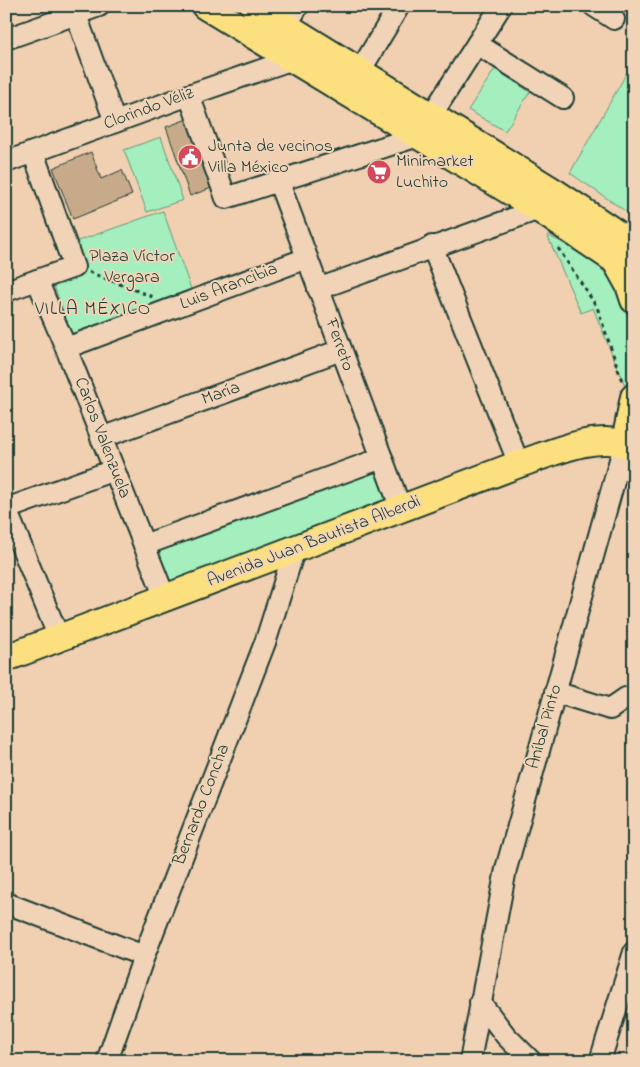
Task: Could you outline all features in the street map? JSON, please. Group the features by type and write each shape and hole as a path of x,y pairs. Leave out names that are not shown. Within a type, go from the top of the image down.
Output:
{"main road":[{"path":"206,6 293,60 556,192 627,259 629,285 634,300"},
{"path":"254,6 292,16 425,126 539,209 627,259"},
{"name":"Aníbal Pinto","path":"629,393 629,445"},
{"name":"Avenida Juan Bautista Alberdi","path":"6,658 518,464 586,442 604,440 629,445"}],"street":[{"path":"6,40 99,6"},
{"path":"360,71 400,6"},
{"path":"189,95 226,198 425,126 501,6"},
{"path":"594,6 614,19"},
{"path":"76,14 115,122"},
{"path":"477,44 563,98"},
{"name":"Clorindo Véliz","path":"6,162 189,95 293,60"},
{"path":"6,291 74,266 33,152"},
{"name":"Ferreto","path":"278,180 401,509"},
{"path":"318,289 432,246 539,209"},
{"path":"432,246 518,464"},
{"name":"Luis Arancibia","path":"66,348 307,258"},
{"name":"Carlos Valenzuela","path":"37,280 66,348 165,598"},
{"name":"María","path":"101,438 341,350"},
{"name":"Aníbal Pinto","path":"470,1061 506,869 555,692 629,445"},
{"path":"144,545 382,458"},
{"path":"59,638 6,509 114,470"},
{"name":"Bernardo Concha","path":"107,1061 144,956 266,640 295,548"},
{"path":"555,692 610,709 626,698 634,696"},
{"path":"6,903 144,956"},
{"path":"600,1061 634,952"},
{"path":"480,1002 506,1036 531,1061"},
{"path":"473,1041 487,1034 506,1036"}],"path":[{"path":"557,246 597,307 629,393"},
{"path":"74,266 178,306"}],"green space":[{"path":"634,60 634,217 570,173"},
{"path":"495,69 530,92 505,131 468,110"},
{"path":"161,137 183,200 147,212 124,150"},
{"name":"Plaza Víctor Vergara","path":"163,211 192,292 71,335 53,283 85,272 75,242"},
{"path":"547,235 588,257 616,288 628,313 634,340 633,366 626,388 593,308 581,313"},
{"path":"376,468 390,503 169,588 152,551"}],"building":[{"name":"Junta de vecinos Villa México","path":"190,118 214,187 190,196 166,127"},
{"path":"91,152 101,179 122,170 132,195 73,219 53,168"}],"place":[{"name":"Junta de vecinos Villa México","path":"190,157"},
{"name":"Minimarket Luchito","path":"379,172"}],"district":[{"name":"VILLA MÉXICO","path":"93,309"}]}
